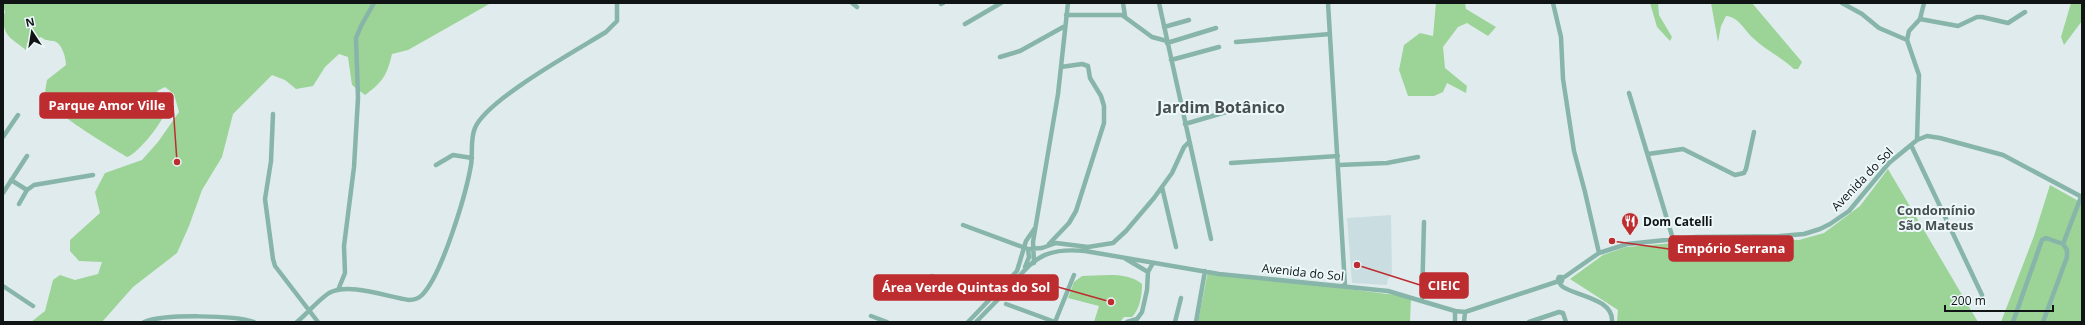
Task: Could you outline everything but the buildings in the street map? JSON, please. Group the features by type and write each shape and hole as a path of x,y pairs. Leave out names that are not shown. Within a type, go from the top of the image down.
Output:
{"street":[{"path":"338,290 344,280 344,246 354,167 358,98 356,38 374,3"},
{"path":"296,322 326,296 338,290 357,290 409,300 422,296 432,282 452,234 467,182 472,158 474,132 479,121 505,96 606,32 617,22 617,3"},
{"path":"852,3 857,7"},
{"path":"1024,270 1033,242 1051,142 1068,3"},
{"path":"1123,3 1125,16"},
{"path":"1159,3 1211,239"},
{"path":"1328,3 1339,166 1345,286"},
{"path":"1553,3 1561,37 1566,101 1574,151 1586,192 1599,253"},
{"path":"1842,3 1862,14 1879,28 1907,40"},
{"path":"1924,3 1920,18 1909,31 1907,40 1919,75 1917,140 1924,137 1933,136 2003,155 2081,197 2063,244"},
{"path":"965,24 997,4"},
{"path":"1920,18 1958,26 1977,17 2008,22 2025,12"},
{"path":"1066,15 1114,14 1125,16 1152,37 1167,42 1216,28"},
{"path":"1164,27 1189,20"},
{"path":"1000,57 1020,51 1065,26"},
{"path":"1236,42 1330,34"},
{"path":"1171,60 1219,47"},
{"path":"1050,244 1069,223 1076,211 1099,143 1105,117 1104,106 1090,78 1088,66 1082,64 1061,67"},
{"path":"1629,93 1673,239"},
{"path":"1185,124 1226,112"},
{"path":"273,114 271,161 265,199 273,259 275,266 318,322"},
{"path":"3,137 18,115"},
{"path":"1648,154 1683,149 1735,175 1744,172 1746,169 1754,132"},
{"name":"Avenida do Sol","path":"1015,282 1024,270 1036,261 1053,254 1071,250 1124,257 1205,271 1388,291 1455,311 1465,312 1550,284 1599,253 1627,244 1673,239 1780,236 1804,234 1820,229 1849,211 1889,163 1917,140"},
{"path":"963,225 1031,249 1060,243 1088,247 1113,243 1126,231 1162,187 1189,142"},
{"path":"1911,145 1982,295"},
{"path":"436,165 453,155 472,158"},
{"path":"3,193 27,156"},
{"path":"1231,163 1338,156"},
{"path":"1339,166 1387,163 1418,157"},
{"path":"18,204 27,190 34,185 93,175"},
{"path":"11,180 27,190"},
{"path":"1162,187 1176,247"},
{"path":"1422,301 1424,222"},
{"path":"1027,239 1035,228"},
{"path":"2013,322 2042,240 2046,238 2063,244 2068,250 2067,257 2043,322"},
{"path":"1027,239 1036,261"},
{"path":"1027,239 1033,242"},
{"path":"968,322 1017,271 1031,249"},
{"path":"1029,256 1036,261"},
{"path":"1124,257 1148,272"},
{"name":"Avenida do Sol","path":"976,322 1036,261"},
{"path":"1127,322 1135,320 1140,316 1144,305 1148,272 1153,263"},
{"path":"1196,322 1205,271"},
{"path":"1006,304 1055,322 1074,274"},
{"path":"932,276 990,298"},
{"path":"1560,279 1562,286 1606,306 1612,313 1612,322"},
{"path":"3,286 33,306"},
{"path":"1175,322 1181,298"},
{"path":"1455,311 1455,322"},
{"path":"1464,322 1465,312"},
{"path":"1529,322 1559,312 1563,313 1566,322"},
{"path":"144,322 204,316 246,319 254,322"},
{"path":"871,316 887,322"},
{"path":"1135,320 1142,322"}],"shaded area":[{"path":"1391,215 1392,274 1388,279 1387,285 1352,283 1347,218"}],"green space":[{"path":"3,3 491,3 408,50 392,54 383,78 365,95 352,85 348,57 339,54 325,67 313,86 296,89 285,80 272,75 233,114 222,157 202,190 177,253 133,287 102,322 31,322 45,311 53,280 60,275 75,280 98,274 102,262 79,261 70,251 70,240 100,213 95,192 105,173 142,160 158,142 179,112 174,94 165,87 157,91 166,108 162,120 151,136 132,155 127,157 83,130 59,113 45,97 47,80 66,65 61,47 56,42 45,40 41,37 27,43 26,50 8,36 4,28 3,14 5,13"},
{"path":"1436,3 1465,3 1466,9 1496,27 1488,36 1467,23 1458,27 1443,47 1445,68 1467,86 1466,93 1447,83 1443,92 1434,96 1408,96 1399,70 1404,45 1420,33 1433,36"},
{"path":"1650,3 1658,3 1659,15 1672,37 1670,41 1657,27"},
{"path":"1711,3 1752,3 1802,62 1798,69 1794,69 1763,46 1750,35 1738,21 1731,17 1726,16 1721,26 1718,42"},
{"path":"2071,3 2082,3 2082,21 2064,45 2061,37"},
{"path":"1888,169 1978,322 1617,322 1618,310 1570,279 1603,255 1626,247 1722,239 1799,240 1824,233 1860,206"},
{"path":"2050,185 2082,203 2082,322 2001,322 2034,236"},
{"path":"1208,271 1411,297 1410,322 1198,322"},
{"path":"1114,275 1129,277 1142,284 1140,302 1135,314 1132,317 1124,317 1120,322 1094,322 1099,306 1068,298 1074,282 1082,276"}],"place":[{"name":"Parque Amor Ville","path":"177,162"},
{"name":"Dom Catelli","path":"1630,236"},
{"name":"Empório Serrana","path":"1612,241"},
{"name":"CIEIC","path":"1357,265"},
{"name":"Área Verde Quintas do Sol","path":"1111,302"}],"district":[{"name":"Jardim Botânico","path":"1221,107"},
{"name":"Condomínio São Mateus","path":"1936,218"}]}
